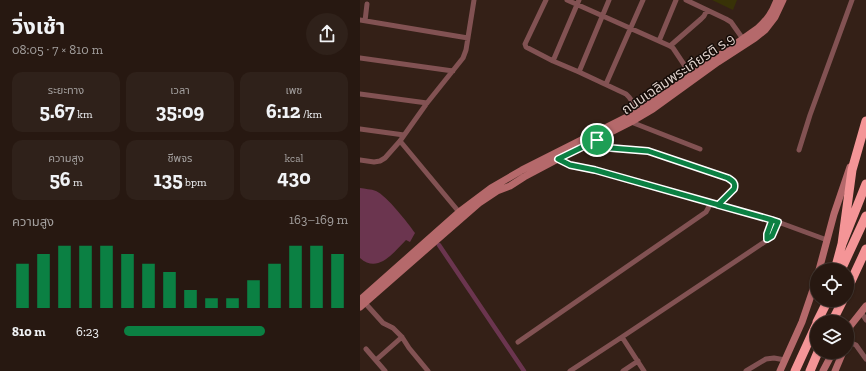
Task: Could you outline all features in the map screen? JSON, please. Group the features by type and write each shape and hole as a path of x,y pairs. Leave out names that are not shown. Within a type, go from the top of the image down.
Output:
{"highway":[{"path":"842,244 852,170 866,121"},
{"path":"837,263 842,244 866,184"},
{"path":"844,263 866,216"},
{"path":"854,276 866,249"},
{"path":"854,283 866,261"},
{"path":"795,371 810,338"},
{"path":"810,371 815,359"}],"main road":[{"name":"ถนนเฉลิมพระเกียรติ ร.9","path":"362,303 460,212 491,188 522,170 639,111 758,28 767,20 777,0"},
{"name":"ถนนเฉลิมพระเกียรติ ร.9","path":"362,303 479,203 497,191 510,186 524,176 643,116 718,62 756,38 765,30 775,17 783,0"},
{"path":"821,263 843,186 866,121"},
{"path":"779,370 785,360 810,301"},
{"path":"854,321 864,309"},
{"path":"823,371 829,359"},
{"path":"835,371 840,359"}],"street":[{"path":"360,160 374,162 385,158 400,141 428,102 464,58 474,0"},
{"path":"546,0 525,45 527,48 626,94 639,111"},
{"path":"566,0 578,2 603,16 670,46 673,48 691,75"},
{"path":"579,72 609,0"},
{"path":"606,84 643,0"},
{"path":"660,41 676,0"},
{"path":"686,0 731,22 743,39"},
{"path":"798,150 852,0"},
{"path":"553,61 578,2"},
{"path":"367,4 362,20 468,38"},
{"path":"670,46 701,19 707,10"},
{"path":"360,58 453,71"},
{"path":"360,94 428,102"},
{"path":"631,122 700,149"},
{"path":"360,129 404,135"},
{"path":"597,140 611,148 648,151 728,178 734,183 734,189 718,205"},
{"path":"400,141 460,212"},
{"path":"558,159 570,165 595,170 772,220 827,240"},
{"path":"518,342 706,212 711,203"},
{"path":"767,239 767,234 772,220"},
{"path":"570,371 772,236 778,222"},
{"path":"362,303 383,323 393,328 402,337 428,371"},
{"path":"864,309 866,320"},
{"path":"376,360 402,337"},
{"path":"622,337 644,371"},
{"path":"854,344 866,360"},
{"path":"366,349 385,371"},
{"path":"746,371 766,359 774,358 785,360"},
{"path":"623,371 638,361"}],"shaded area":[{"path":"712,0 737,0 733,10"},
{"path":"360,188 374,190 386,198 415,233 410,242 406,240 390,256 379,263 373,264 360,258"}],"waterway":[{"path":"439,245 524,371"}],"route":[{"path":"597,140 558,159 570,165 595,170 711,203 772,220 778,222 772,236 767,239 767,234 772,220 718,205 729,195 734,189 735,186 732,180 716,173 648,151 611,148 597,140"}]}
